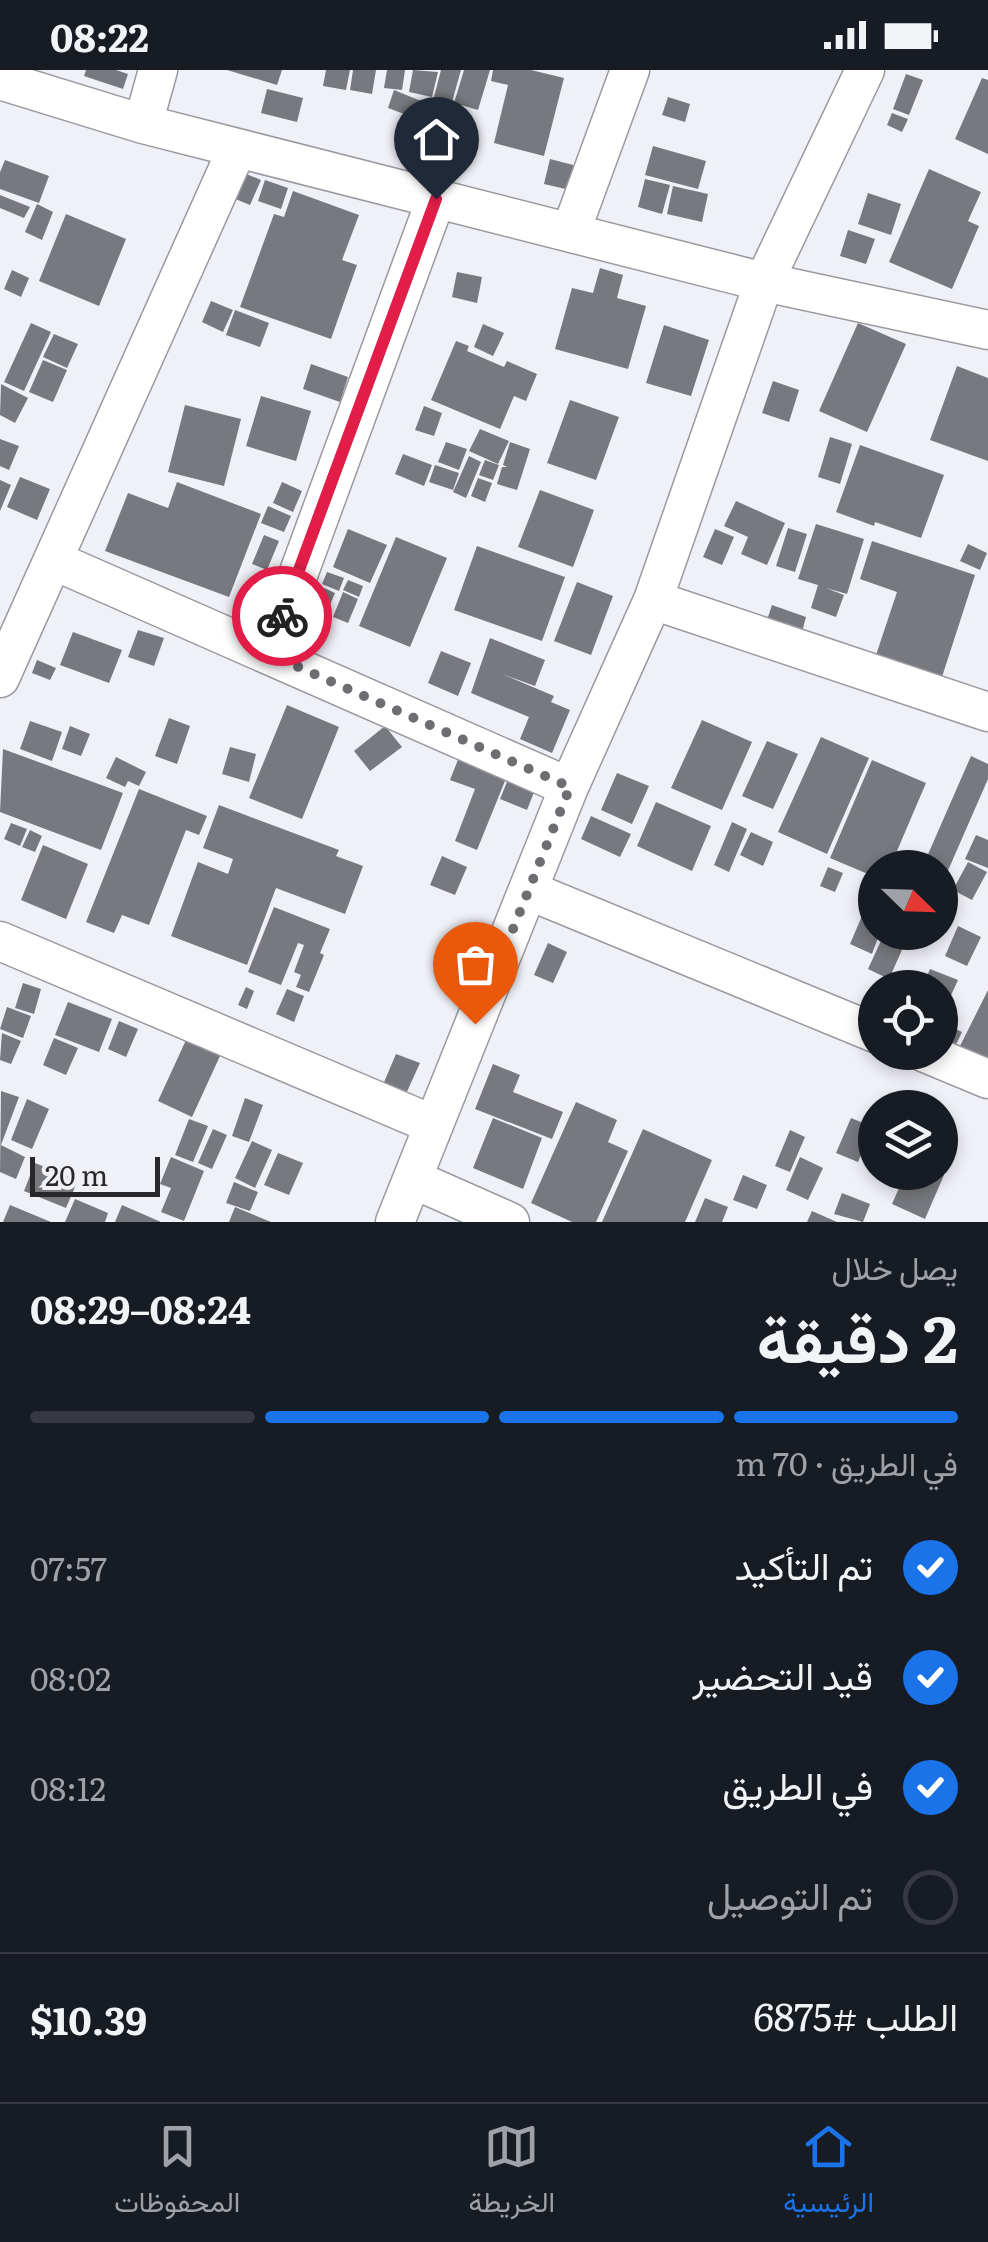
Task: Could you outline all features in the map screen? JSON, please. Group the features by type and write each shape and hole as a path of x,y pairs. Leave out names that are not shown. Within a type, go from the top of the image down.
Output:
{"street":[{"path":"143,124 158,70"},
{"path":"571,232 630,70"},
{"path":"395,1222 570,787 653,600 764,282 865,70"},
{"path":"0,80 143,124 764,282 988,330"},
{"path":"0,678 237,148"},
{"path":"269,654 436,199"},
{"path":"55,561 570,787"},
{"path":"653,600 988,712"},
{"path":"530,891 858,1026"},
{"path":"0,941 434,1124"},
{"path":"958,1067 988,1079"},
{"path":"413,1179 510,1222"}],"building":[{"path":"86,70 128,74 123,89 84,76"},
{"path":"227,70 282,70 277,85"},
{"path":"326,70 350,70 346,90 323,86"},
{"path":"353,70 376,70 372,94 350,90"},
{"path":"387,70 405,70 402,90 384,88"},
{"path":"413,70 438,72 432,97 409,92"},
{"path":"441,70 461,70 452,102 434,97"},
{"path":"464,70 490,70 478,110 454,103"},
{"path":"493,70 531,70 564,78 544,156 494,143 508,85 491,81"},
{"path":"906,74 923,80 909,115 893,109"},
{"path":"982,78 988,80 988,154 955,139"},
{"path":"267,89 303,98 297,122 261,113"},
{"path":"394,90 421,101 415,118 388,108"},
{"path":"668,97 690,104 685,122 662,115"},
{"path":"424,103 445,110 436,139 415,133"},
{"path":"892,113 908,119 902,132 887,125"},
{"path":"653,146 706,161 698,189 645,175"},
{"path":"550,159 577,166 570,190 544,184"},
{"path":"5,160 49,176 39,203 0,189"},
{"path":"929,169 981,192 968,221 979,226 952,289 889,262"},
{"path":"244,173 261,180 250,205 233,198"},
{"path":"645,179 670,185 662,214 638,207"},
{"path":"265,180 288,188 281,209 258,201"},
{"path":"673,186 708,194 702,222 667,214"},
{"path":"293,191 359,215 342,260 357,265 331,339 240,307 274,214 284,217"},
{"path":"868,193 901,204 891,235 858,224"},
{"path":"0,195 30,207 24,218 0,208"},
{"path":"37,204 53,212 42,240 25,232"},
{"path":"66,214 126,239 99,306 39,281"},
{"path":"848,230 875,239 866,264 840,256"},
{"path":"600,268 623,275 617,298 646,306 628,369 555,349 572,288 593,293"},
{"path":"12,270 29,278 21,297 4,289"},
{"path":"457,272 482,277 477,303 452,297"},
{"path":"211,301 233,310 223,332 202,322"},
{"path":"235,310 269,323 260,347 226,335"},
{"path":"31,323 51,332 24,391 4,382"},
{"path":"858,323 906,344 867,432 819,411"},
{"path":"483,324 504,333 493,356 474,347"},
{"path":"664,325 709,340 691,396 646,383"},
{"path":"54,334 78,344 67,368 43,357"},
{"path":"456,341 469,346 467,351 504,367 507,361 537,374 526,401 514,396 500,429 431,400"},
{"path":"43,360 67,370 53,402 29,392"},
{"path":"311,364 348,377 340,402 303,389"},
{"path":"957,366 988,378 988,461 930,440"},
{"path":"773,381 799,390 789,422 762,413"},
{"path":"1,384 28,398 15,423 0,415"},
{"path":"261,396 311,411 296,461 246,446"},
{"path":"570,400 619,417 596,480 547,463"},
{"path":"185,405 241,419 224,486 168,472"},
{"path":"424,406 442,413 434,436 415,430"},
{"path":"480,429 509,441 498,464 469,451"},
{"path":"830,437 852,444 840,484 818,477"},
{"path":"0,439 19,446 9,470 0,466"},
{"path":"446,442 467,449 459,470 438,462"},
{"path":"510,442 530,449 517,490 497,484 502,467 507,467 503,465"},
{"path":"860,445 944,475 921,538 836,512"},
{"path":"403,454 432,465 424,486 395,474"},
{"path":"469,456 481,462 466,498 453,492"},
{"path":"485,460 499,465 493,480 479,475"},
{"path":"435,465 459,473 453,490 429,482"},
{"path":"20,477 50,489 37,520 7,507"},
{"path":"478,478 492,483 485,502 471,496"},
{"path":"0,480 11,485 0,511"},
{"path":"177,482 261,514 229,597 105,551 128,493 168,508"},
{"path":"282,482 302,491 293,512 273,503"},
{"path":"540,490 594,510 573,567 518,547"},
{"path":"736,501 785,523 767,565 741,554 748,537 724,526"},
{"path":"268,506 291,516 284,532 261,523"},
{"path":"816,524 864,539 847,594 826,588 844,595 836,617 811,608 818,585 798,579"},
{"path":"788,528 807,534 795,572 776,566"},
{"path":"348,529 387,545 370,583 333,567"},
{"path":"715,529 734,537 722,565 703,557"},
{"path":"264,535 279,541 267,570 252,564"},
{"path":"396,537 447,558 410,647 359,626"},
{"path":"872,541 975,575 941,680 875,658 897,592 860,579"},
{"path":"968,544 987,553 980,570 960,561"},
{"path":"477,546 565,577 542,641 454,610"},
{"path":"327,572 344,578 339,591 322,584"},
{"path":"348,580 363,586 359,597 343,590"},
{"path":"577,582 613,596 591,655 554,641"},
{"path":"322,587 335,593 326,614 313,608"},
{"path":"343,592 358,599 348,623 333,617"},
{"path":"772,605 806,617 802,632 767,620"},
{"path":"138,630 164,638 154,666 128,657"},
{"path":"73,632 122,650 109,683 60,665"},
{"path":"490,638 545,660 535,686 502,674 554,696 551,702 570,710 552,753 520,739 529,717 471,693"},
{"path":"441,651 471,663 458,696 428,683"},
{"path":"37,660 56,668 50,680 32,673"},
{"path":"287,705 339,727 302,819 249,798"},
{"path":"169,718 190,726 177,764 155,756"},
{"path":"702,720 752,742 722,810 671,788"},
{"path":"30,721 62,732 52,761 20,749"},
{"path":"70,726 90,734 81,756 62,749"},
{"path":"385,726 402,747 370,771 354,751"},
{"path":"821,737 869,758 827,854 778,832"},
{"path":"767,741 798,754 773,809 742,796"},
{"path":"230,747 256,754 249,782 222,774"},
{"path":"3,749 123,793 101,850 0,812"},
{"path":"461,752 509,771 477,850 455,841 475,789 450,780"},
{"path":"971,756 988,764 988,779 957,850 930,850"},
{"path":"116,757 146,772 139,786 128,781 125,787 106,778"},
{"path":"872,760 926,783 897,850 858,850 858,870 830,858"},
{"path":"511,772 538,782 527,810 500,799"},
{"path":"617,773 649,786 632,824 601,810"},
{"path":"139,789 207,816 199,835 186,830 149,925 122,915 114,933 86,922"},
{"path":"656,802 711,826 692,871 637,846"},
{"path":"219,805 339,850 336,856 363,866 345,914 276,888 247,965 171,936 198,862 228,874 233,859 203,848"},
{"path":"591,816 631,834 620,857 581,839"},
{"path":"732,822 747,829 729,872 714,865"},
{"path":"11,823 27,829 20,846 4,839"},
{"path":"30,830 42,836 35,852 22,847"},
{"path":"751,832 773,842 763,866 740,855"},
{"path":"976,835 988,840 988,868 965,859"},
{"path":"43,845 88,864 66,919 21,900"},
{"path":"442,856 467,867 455,895 430,885"},
{"path":"968,862 987,872 972,900 958,893 958,881"},
{"path":"828,867 843,873 835,892 820,886"},
{"path":"274,907 330,929 309,992 296,987 301,975 294,972 304,945 298,943 281,985 248,972"},
{"path":"858,925 858,948 850,944"},
{"path":"958,926 981,937 967,966 945,956 948,950 958,950"},
{"path":"548,943 567,952 553,983 534,975"},
{"path":"877,950 902,950 893,970 868,969"},
{"path":"23,983 41,989 34,1014 15,1008"},
{"path":"246,987 254,991 247,1009 238,1005"},
{"path":"287,989 304,996 294,1022 276,1014"},
{"path":"988,990 988,1058 982,1069 958,1057 958,1050"},
{"path":"68,1002 112,1019 99,1052 55,1035"},
{"path":"7,1007 31,1016 23,1038 0,1029"},
{"path":"119,1021 138,1029 126,1057 108,1049"},
{"path":"2,1033 21,1041 11,1064 0,1060"},
{"path":"54,1038 78,1048 66,1075 43,1065"},
{"path":"186,1040 220,1056 192,1117 158,1101"},
{"path":"396,1054 420,1063 405,1096 382,1087"},
{"path":"493,1064 520,1075 513,1092 563,1112 552,1139 475,1109"},
{"path":"1,1091 19,1097 1,1145 25,1157 16,1179 0,1172"},
{"path":"245,1098 263,1105 249,1142 232,1136"},
{"path":"27,1099 49,1109 32,1149 11,1140"},
{"path":"576,1102 617,1120 608,1142 628,1151 596,1222 572,1222 531,1203"},
{"path":"493,1118 542,1138 523,1189 473,1168"},
{"path":"851,1118 858,1121 858,1162 836,1153"},
{"path":"189,1119 208,1126 193,1162 175,1155"},
{"path":"213,1129 227,1135 212,1169 198,1163"},
{"path":"643,1129 712,1160 685,1222 602,1222"},
{"path":"790,1130 805,1137 790,1172 775,1166"},
{"path":"252,1141 272,1150 255,1188 235,1178"},
{"path":"278,1153 303,1163 289,1195 264,1185"},
{"path":"171,1157 204,1171 184,1221 161,1212 171,1188 160,1184"},
{"path":"800,1157 823,1168 808,1200 786,1190"},
{"path":"35,1163 78,1180 66,1208 24,1191"},
{"path":"743,1175 767,1185 757,1209 733,1200"},
{"path":"234,1182 258,1192 250,1211 226,1203"},
{"path":"898,1190 938,1190 925,1219 892,1204"},
{"path":"842,1193 870,1204 863,1222 834,1214"},
{"path":"705,1198 728,1207 722,1222 695,1222"},
{"path":"75,1199 108,1213 105,1222 65,1222"},
{"path":"10,1205 51,1222 3,1222"},
{"path":"122,1205 161,1222 115,1222"},
{"path":"235,1207 271,1222 229,1222"},
{"path":"812,1211 837,1222 807,1222"}],"way so far":[{"path":"282,616 269,654 570,787 475,1024"}],"route":[{"path":"282,616 436,199"}]}
